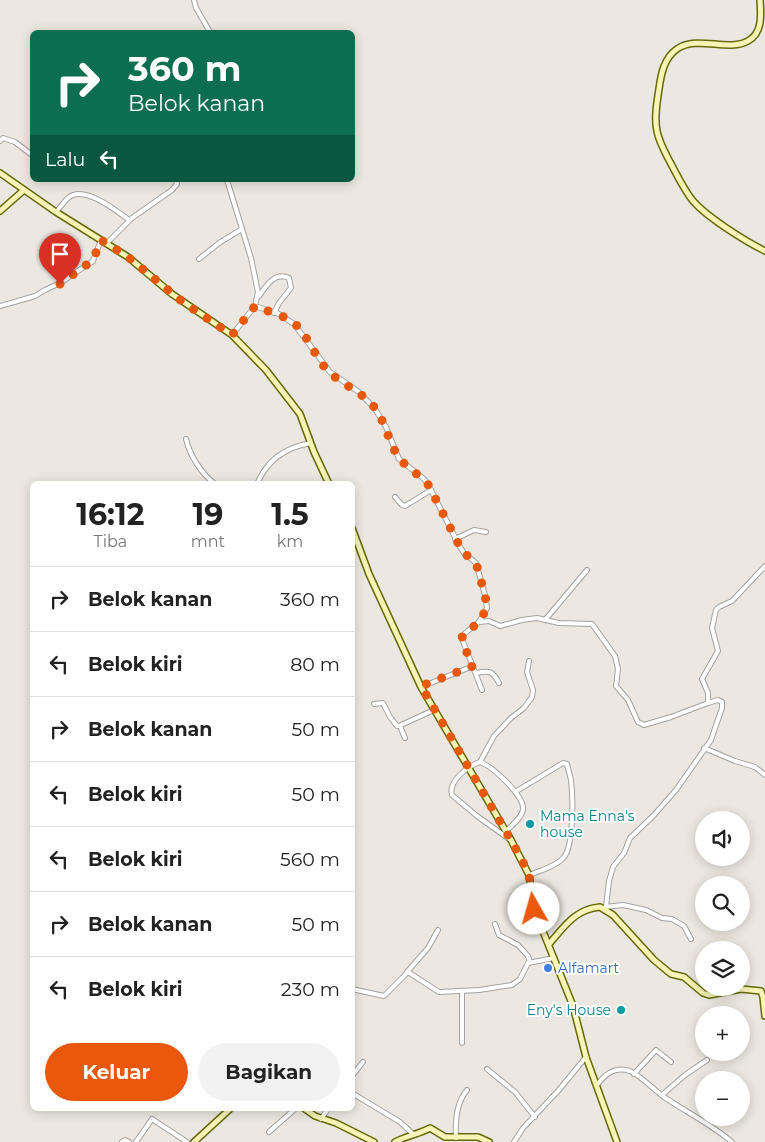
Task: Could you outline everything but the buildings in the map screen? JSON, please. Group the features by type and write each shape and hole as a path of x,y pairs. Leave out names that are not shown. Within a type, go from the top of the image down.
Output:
{"main road":[{"path":"760,0 762,16 760,27 748,41 738,44 689,44 678,48 669,56 661,75 656,129 664,150 682,185 693,200 721,223 765,251"},
{"path":"0,173 56,212 128,257 184,303 232,335 260,362 282,388 300,414 328,481"},
{"path":"0,212 24,190"},
{"path":"355,536 369,574 421,686 506,831 529,875 534,909 573,1006 586,1057 617,1142"},
{"path":"549,944 574,916 584,910 603,907 613,915 654,960 671,974 684,976 703,993 708,995 741,989 760,990 765,1016"},
{"path":"194,1142 228,1111"},
{"path":"308,1111 321,1119 374,1142"},
{"path":"395,1142 430,1128 446,1137 478,1137 489,1142"}],"street":[{"path":"194,0 196,8 209,30"},
{"path":"0,141 3,138 16,142 30,153"},
{"path":"107,243 130,220 172,190 176,182"},
{"path":"228,182 251,258 258,298"},
{"path":"56,212 68,198 78,194 106,203 130,220"},
{"path":"199,259 219,243 242,229"},
{"path":"0,306 35,296 60,284 93,260 101,240"},
{"path":"232,335 273,279 282,276 289,278 291,288 274,312"},
{"path":"255,306 274,312 294,324 330,372 362,395 375,409 400,459 424,479 455,539 464,553 476,563 487,608 479,622 462,636 464,646 482,690"},
{"path":"186,439 194,460 212,481"},
{"path":"259,481 269,464 279,454 299,445 311,443"},
{"path":"394,497 405,506 431,490"},
{"path":"455,539 474,530 486,532"},
{"path":"708,703 708,694 702,679 718,651 712,628 716,610 732,601 765,566"},
{"path":"546,620 587,570"},
{"path":"479,622 489,621 500,626 537,618 560,623 593,625 615,656 618,669 616,686 628,700 640,723 644,725 708,703 721,701 722,705 713,735 676,790 654,816 630,838 624,853 613,866 603,907 623,906 646,910 662,918 672,918 684,926 691,939"},
{"path":"511,840 477,816 452,795 450,790 452,784 469,768 480,762 493,738 511,718 524,708 532,697 533,691 527,672 528,661"},
{"path":"421,686 473,666"},
{"path":"476,673 492,672 500,683"},
{"path":"374,704 383,703 390,717 397,726 400,726 405,738"},
{"path":"400,726 434,710"},
{"path":"704,748 755,767 765,775"},
{"path":"480,762 489,766 520,797 523,807 522,811 518,820 506,831"},
{"path":"515,792 530,781 563,763 566,764 571,780 572,806 570,840 566,854 558,863 529,875"},
{"path":"495,924 499,936 518,946 528,956 530,962"},
{"path":"355,990 385,995 428,948 438,930"},
{"path":"407,972 439,992 510,986 520,979 525,967 530,962 554,958"},
{"path":"462,990 462,1043"},
{"path":"634,1074 656,1050 672,1062"},
{"path":"514,1142 523,1128 535,1117 586,1057"},
{"path":"662,1096 685,1075 706,1061"},
{"path":"355,1072 362,1062"},
{"path":"488,1069 515,1092 535,1117"},
{"path":"597,1085 602,1078 613,1071 629,1071 662,1096 732,1142"},
{"path":"456,1138 457,1115 463,1095 468,1090"},
{"path":"355,1095 400,1122 414,1135"},
{"path":"269,1132 293,1111"},
{"path":"321,1119 327,1111"},
{"path":"136,1142 152,1119 187,1142"},
{"path":"122,1142 125,1140 128,1142"}],"place":[{"name":"Mama Enna's house","path":"530,824"},
{"name":"Alfamart","path":"548,968"},
{"name":"Eny's House","path":"621,1010"}],"route":[{"path":"60,284 93,260 101,240 128,257 184,303 232,335 255,306 286,318 301,332 330,372 362,395 375,409 400,459 424,479 460,547 476,565 487,608 479,622 462,636 464,646 473,666 421,686 520,856 529,875 534,909"}]}
